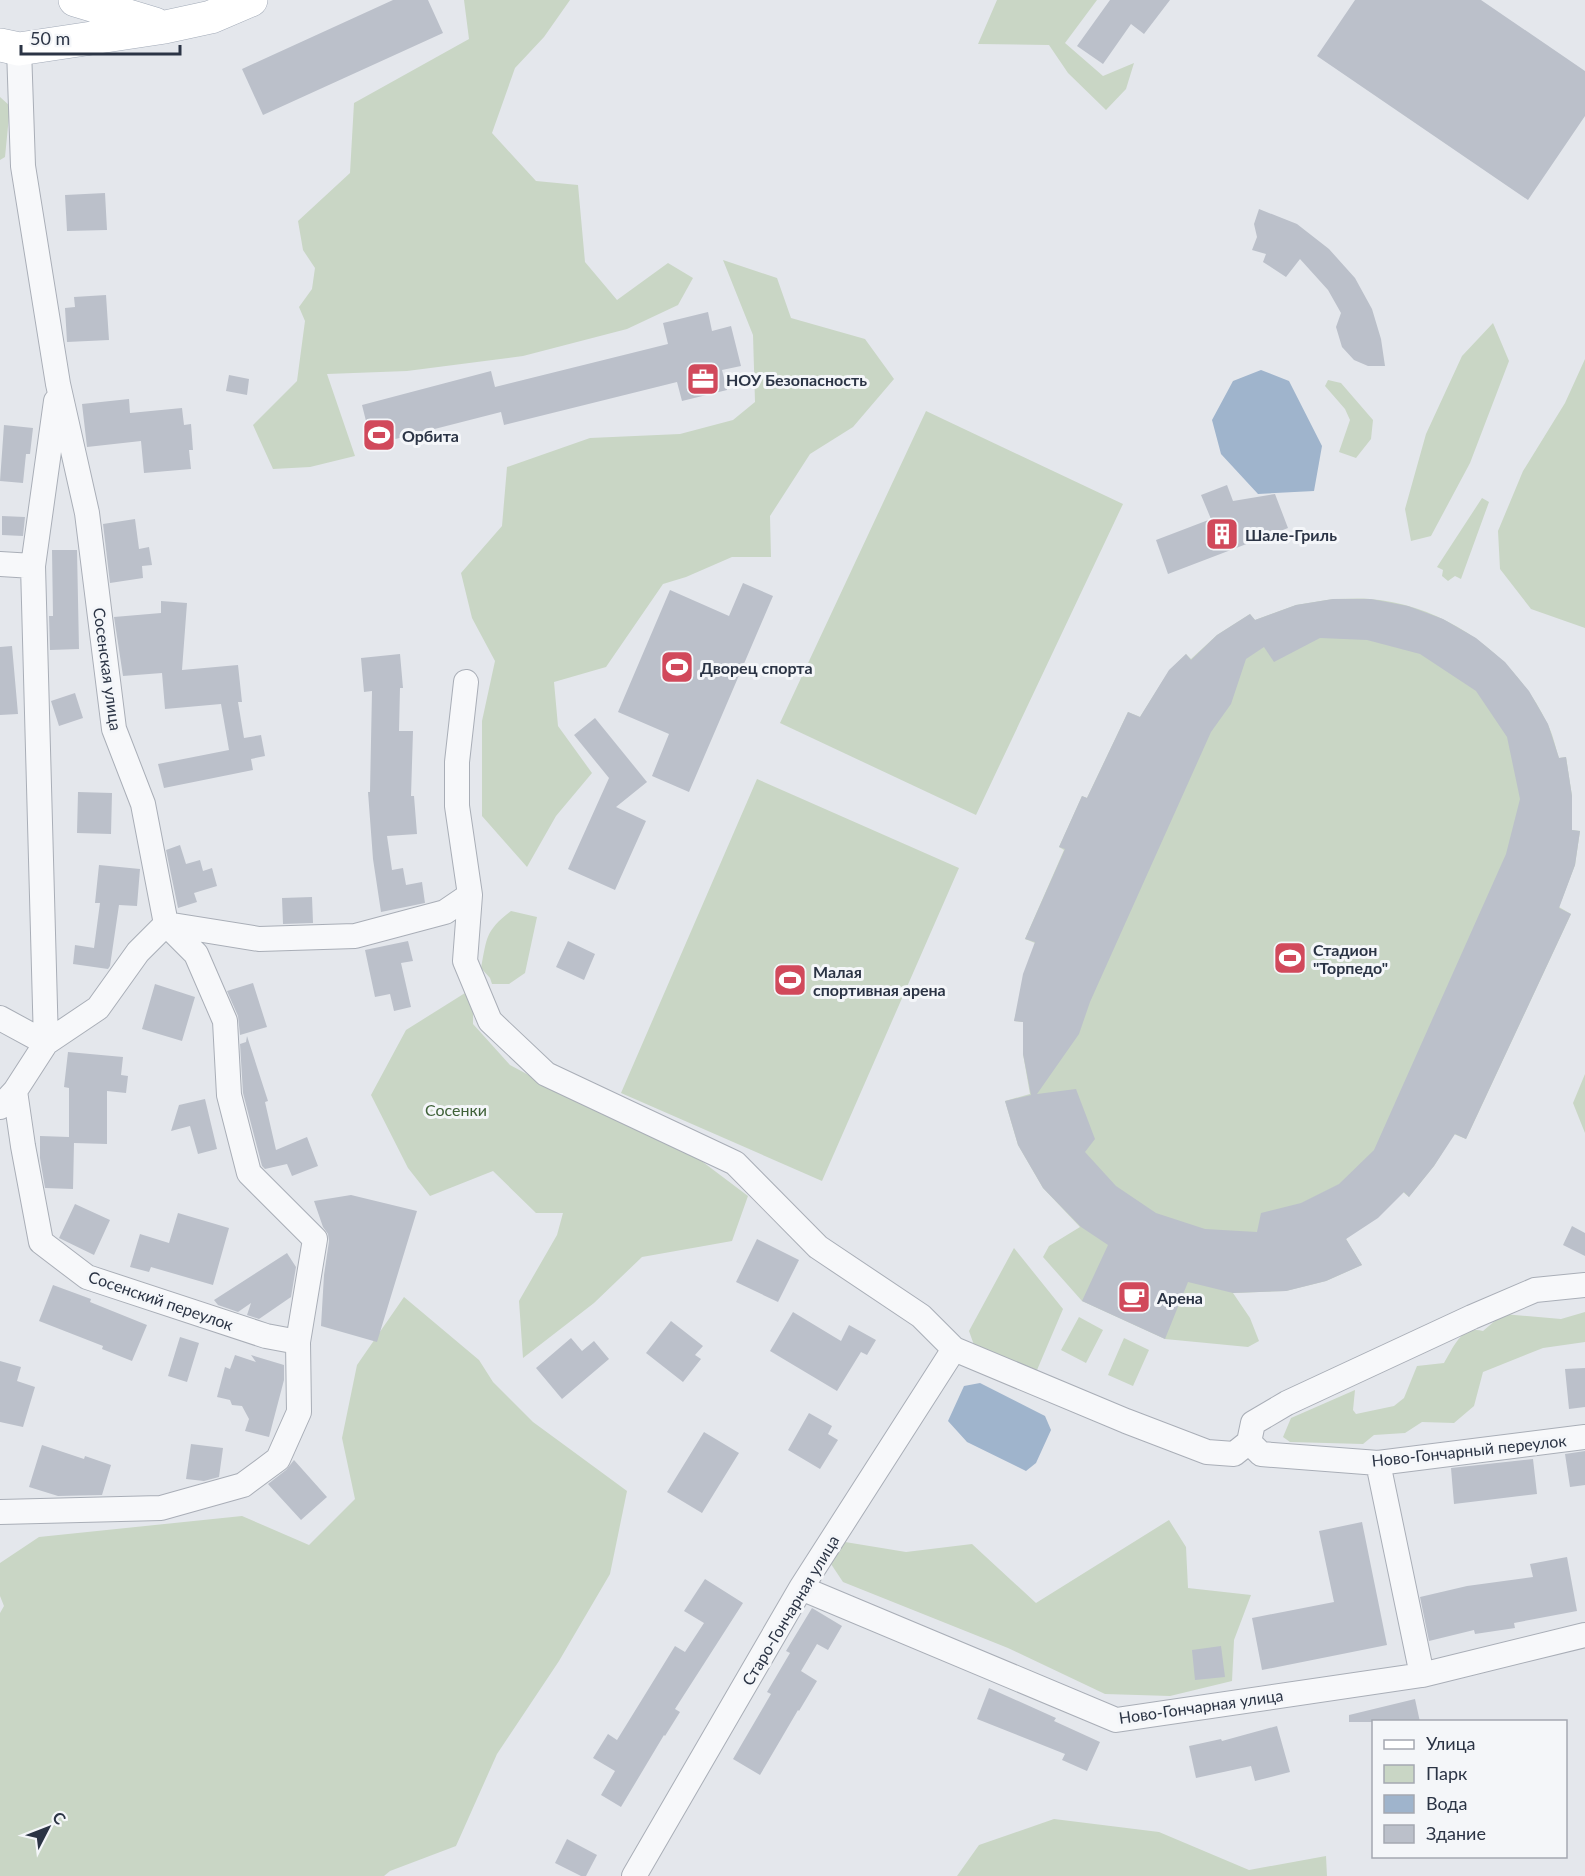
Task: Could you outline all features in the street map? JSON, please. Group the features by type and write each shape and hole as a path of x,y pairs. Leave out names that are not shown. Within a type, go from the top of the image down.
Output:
{"main road":[{"path":"75,0 165,27"},
{"path":"10,47 165,27 211,17 251,0"}],"street":[{"name":"Сосенская улица","path":"10,47 23,166 58,384 87,513 114,729 143,804 166,924"},
{"name":"Сосенская улица","path":"46,1043 33,566 58,384"},
{"path":"0,564 33,566"},
{"path":"466,682 457,762 457,806 470,895 465,962 490,1021 546,1074 735,1163 818,1247 921,1316 954,1348 1126,1421 1207,1452 1234,1454 1250,1442 1253,1423 1279,1408 1535,1290 1585,1286"},
{"path":"166,924 259,939 355,936 445,912 470,895"},
{"path":"8,1099 46,1043 98,1008 138,952 166,924"},
{"path":"0,1512 161,1508 243,1485 278,1460 299,1412 298,1342 315,1239 249,1173 229,1095 225,1021 196,954 166,924"},
{"path":"0,1018 46,1043"},
{"name":"Сосенский переулок","path":"8,1099 23,1146 41,1242 87,1277 266,1336 298,1342"},
{"name":"Старо-Гончарная улица","path":"633,1876 801,1588 954,1348"},
{"name":"Ново-Гончарный переулок","path":"1250,1442 1262,1454 1378,1463 1585,1437"},
{"path":"1378,1463 1422,1675"},
{"name":"Ново-Гончарная улица","path":"801,1588 1116,1720 1422,1675 1585,1635"}],"green space":[{"path":"464,0 570,0 544,37 515,68 492,133 536,181 578,185 585,262 617,300 668,263 693,278 678,305 627,329 523,356 407,371 327,374 355,456 310,467 273,469 253,425 297,381 305,321 299,307 312,289 315,268 303,250 298,221 350,173 354,103 469,39"},
{"path":"997,0 1097,0 1065,43 1103,76 1134,63 1126,89 1106,110 1068,73 1049,45 978,44"},
{"path":"0,97 10,106 5,157 0,160"},
{"path":"723,260 777,278 791,318 865,339 894,379 853,427 810,454 770,516 771,557 732,557 686,577 663,584 606,667 554,682 558,726 592,773 556,816 527,867 482,816 482,721 495,661 472,618 461,573 502,526 507,467 590,438 680,434 733,420 755,402 753,335"},
{"path":"1493,323 1509,361 1470,463 1431,536 1411,541 1405,509 1426,434 1462,356"},
{"path":"1585,359 1585,628 1531,609 1500,569 1498,531 1523,471 1565,403"},
{"path":"1328,380 1341,383 1373,420 1371,439 1356,458 1339,452 1350,420 1345,409 1325,386"},
{"path":"926,411 1123,504 976,815 780,723"},
{"path":"1482,498 1489,502 1461,579 1455,576 1448,581 1442,576 1443,570 1437,567"},
{"name":"Стадион \"Торпедо\"","path":"1333,599 1370,599 1398,603 1425,611 1451,623 1497,655 1533,698 1547,723 1559,758 1566,757 1572,796 1572,830 1580,831 1575,865 1559,907 1571,914 1466,1139 1454,1134 1434,1166 1409,1197 1403,1192 1346,1239 1362,1265 1326,1281 1286,1291 1233,1293 1250,1318 1259,1341 1248,1347 1165,1339 1082,1301 1043,1257 1049,1246 1080,1227 1043,1188 1018,1145 1005,1101 1030,1094 1023,1054 1023,1022 1014,1021 1035,943 1025,939 1064,850 1059,847 1082,796 1087,798 1128,712 1140,717 1169,671 1186,654 1191,659 1217,635 1250,614 1255,620 1296,605"},
{"name":"Малая спортивная арена","path":"757,779 959,868 822,1181 621,1093"},
{"path":"511,911 537,917 525,973 509,984 492,984 481,968 486,942 496,924"},
{"name":"Сосенки","path":"473,988 473,1024 510,1065 579,1102 675,1141 748,1196 732,1241 642,1257 594,1303 523,1358 519,1301 557,1235 563,1213 536,1213 493,1171 430,1196 408,1168 371,1095 406,1030"},
{"path":"1585,1074 1585,1133 1573,1103"},
{"path":"1014,1248 1063,1309 1037,1370 974,1345 969,1331"},
{"path":"404,1297 479,1360 493,1382 533,1422 627,1491 610,1574 559,1661 497,1754 456,1846 390,1871 384,1876 0,1876 0,1613 4,1606 0,1596 0,1563 39,1537 242,1516 309,1545 355,1499 342,1438 357,1365"},
{"path":"1585,1312 1585,1342 1543,1348 1483,1372 1474,1406 1454,1423 1422,1422 1405,1433 1374,1435 1363,1444 1290,1442 1283,1437 1291,1418 1355,1390 1353,1410 1356,1414 1394,1406 1404,1398 1417,1366 1444,1363 1464,1334 1475,1330 1483,1331 1503,1314 1561,1319"},
{"path":"1079,1317 1103,1330 1086,1363 1061,1350"},
{"path":"1124,1338 1149,1350 1133,1386 1108,1375"},
{"path":"1169,1520 1186,1547 1188,1588 1251,1595 1234,1640 1232,1681 1170,1696 1105,1694 1008,1648 843,1582 829,1561 839,1541 906,1552 972,1544 1036,1603"},
{"path":"1054,1819 1159,1832 1249,1870 1326,1856 1327,1876 957,1876 979,1845"}],"water":[{"path":"1261,370 1289,381 1322,446 1314,491 1258,494 1221,454 1212,420 1233,381"},
{"path":"980,1383 1045,1416 1051,1430 1036,1463 1026,1471 967,1442 948,1421 964,1386"}],"building":[{"path":"393,0 428,0 443,33 263,115 242,69"},
{"path":"1110,0 1170,0 1144,34 1131,24 1103,64 1077,46"},
{"path":"1355,0 1481,0 1585,71 1585,116 1528,200 1317,56"},
{"path":"105,193 107,230 67,231 65,195"},
{"path":"1259,209 1297,224 1329,249 1355,278 1372,309 1381,339 1385,366 1368,366 1354,360 1342,347 1336,327 1341,313 1328,290 1300,259 1286,277 1263,262 1266,254 1252,250 1257,237 1254,224"},
{"path":"106,295 109,340 67,342 65,308 75,307 74,297"},
{"path":"708,312 712,331 731,326 741,366 722,370 727,390 682,401 677,382 504,425 501,412 372,445 362,405 491,371 495,387 668,344 663,323"},
{"path":"229,375 249,379 247,395 226,391"},
{"path":"129,399 130,413 182,408 184,425 191,424 193,450 189,450 191,469 144,473 141,441 87,447 82,404"},
{"path":"4,425 33,428 30,454 26,454 23,483 0,481"},
{"name":"Шале-Гриль","path":"1227,485 1233,501 1275,494 1288,528 1168,574 1156,540 1211,519 1201,495"},
{"path":"2,516 25,517 23,536 2,535"},
{"path":"135,519 139,549 149,547 152,565 142,566 143,578 110,583 103,524"},
{"path":"52,550 77,550 79,649 50,650 49,616 53,616"},
{"path":"743,583 773,596 689,792 652,776 669,734 618,712 670,590 729,616"},
{"path":"1333,599 1371,599 1408,606 1443,619 1476,638 1505,662 1529,691 1548,724 1559,758 1566,757 1572,796 1572,830 1580,831 1575,865 1559,908 1571,914 1466,1139 1455,1134 1434,1166 1409,1197 1404,1192 1378,1218 1346,1239 1362,1265 1326,1281 1286,1291 1233,1293 1188,1282 1165,1339 1082,1301 1108,1245 1081,1227 1043,1188 1018,1145 1005,1101 1031,1095 1023,1054 1023,1022 1014,1021 1023,974 1035,942 1025,939 1065,849 1059,847 1082,796 1087,798 1128,712 1140,717 1169,670 1186,654 1191,660 1217,635 1250,614 1255,620 1296,605","holes":["1320,638 1367,640 1420,654 1476,691 1507,737 1520,799 1506,854 1374,1150 1339,1184 1301,1203 1261,1213 1257,1232 1205,1229 1156,1213 1116,1186 1085,1152 1095,1139 1076,1089 1037,1094 1079,1034 1090,1002 1211,732 1231,704 1246,659 1264,647 1274,662"]},
{"path":"161,601 187,603 182,670 238,665 242,702 238,702 244,738 261,735 265,756 251,759 253,770 164,788 158,764 229,750 221,704 165,709 162,673 123,676 114,617 161,613"},
{"path":"12,646 18,714 0,715 0,647"},
{"path":"400,654 403,688 400,688 399,731 413,731 411,796 414,796 417,834 387,836 392,870 403,868 406,885 422,882 425,903 381,912 373,859 368,792 370,792 372,691 364,692 361,658"},
{"path":"75,693 83,718 59,726 51,701"},
{"path":"595,718 647,782 616,807 646,821 615,890 568,869 609,778 574,735"},
{"path":"78,792 112,793 111,834 77,833"},
{"path":"180,845 186,864 200,860 203,871 212,868 217,886 194,893 197,902 178,908 166,850"},
{"path":"99,865 140,869 137,906 119,905 108,969 73,964 75,945 94,948 100,903 95,903"},
{"path":"312,897 313,923 283,924 282,898"},
{"path":"408,941 413,961 401,963 411,1007 394,1011 390,994 375,997 365,950"},
{"path":"568,941 595,954 584,980 556,967"},
{"path":"253,983 267,1027 240,1035 238,1016 227,991"},
{"path":"155,984 195,997 182,1041 142,1029"},
{"path":"247,1036 268,1101 265,1102 276,1150 307,1137 318,1166 292,1176 287,1164 265,1169 262,1166 243,1093 240,1044 246,1042"},
{"path":"68,1052 123,1057 121,1075 128,1076 126,1093 107,1091 107,1144 74,1143 73,1189 45,1188 40,1158 40,1136 69,1137 69,1088 64,1087"},
{"path":"205,1099 217,1149 198,1154 190,1126 171,1131 179,1105"},
{"path":"351,1195 417,1211 377,1342 321,1326 329,1241 314,1201"},
{"path":"75,1204 110,1220 94,1255 59,1238"},
{"path":"178,1213 229,1228 213,1285 151,1267 149,1272 130,1267 140,1234 169,1243"},
{"path":"1572,1226 1585,1233 1585,1256 1563,1245"},
{"path":"757,1239 799,1260 778,1302 736,1282"},
{"path":"287,1253 296,1267 291,1297 259,1319 247,1315 251,1303 238,1312 218,1305 214,1300"},
{"path":"53,1285 91,1299 90,1302 147,1325 132,1361 102,1349 103,1346 39,1321"},
{"path":"793,1312 841,1341 849,1325 876,1340 867,1355 861,1352 837,1391 770,1351"},
{"path":"671,1321 703,1346 695,1355 701,1359 683,1382 646,1353"},
{"path":"180,1337 199,1343 187,1382 168,1376"},
{"path":"571,1338 582,1351 594,1341 609,1359 562,1399 536,1368"},
{"path":"235,1355 256,1362 251,1355 284,1365 284,1380 269,1437 245,1431 249,1419 242,1406 232,1405 230,1400 217,1397 225,1367 230,1369"},
{"path":"0,1361 21,1367 17,1381 35,1387 23,1427 0,1422"},
{"path":"1585,1368 1585,1407 1569,1409 1565,1369"},
{"path":"809,1413 832,1426 828,1434 838,1440 820,1469 788,1450"},
{"path":"704,1432 739,1453 702,1513 667,1492"},
{"path":"191,1444 223,1448 219,1477 204,1481 186,1479"},
{"path":"42,1445 111,1465 102,1495 58,1496 29,1487"},
{"path":"1585,1451 1585,1485 1570,1487 1565,1454"},
{"path":"1533,1459 1537,1494 1454,1504 1451,1468"},
{"path":"294,1460 327,1497 301,1520 268,1484 286,1470"},
{"path":"1362,1522 1387,1645 1262,1670 1252,1618 1334,1602 1319,1531"},
{"path":"1567,1557 1577,1611 1514,1623 1515,1628 1475,1634 1474,1630 1429,1641 1420,1597 1467,1586 1533,1577 1530,1564"},
{"path":"705,1579 743,1603 675,1709 680,1712 621,1807 601,1795 615,1771 593,1758 608,1734 617,1740 675,1646 685,1652 704,1623 684,1611"},
{"path":"812,1608 842,1626 828,1650 817,1644 801,1671 817,1681 760,1775 733,1759 771,1694 767,1692 790,1653 786,1651"},
{"path":"1221,1646 1225,1677 1195,1680 1192,1650"},
{"path":"989,1688 1056,1718 1054,1721 1100,1742 1087,1771 1062,1760 1065,1754 977,1719"},
{"path":"1415,1699 1420,1720 1349,1722 1349,1715"},
{"path":"1277,1726 1290,1772 1255,1781 1251,1766 1196,1778 1189,1746 1221,1739 1222,1741"},
{"path":"567,1839 597,1855 586,1876 581,1876 555,1863"}],"place":[{"name":"НОУ Безопасность","path":"703,379"},
{"name":"Орбита","path":"379,435"},
{"name":"Шале-Гриль","path":"1222,534"},
{"name":"Дворец спорта","path":"677,667"},
{"name":"Стадион \"Торпедо\"","path":"1290,958"},
{"name":"Малая спортивная арена","path":"790,980"},
{"name":"Арена","path":"1134,1297"}]}
